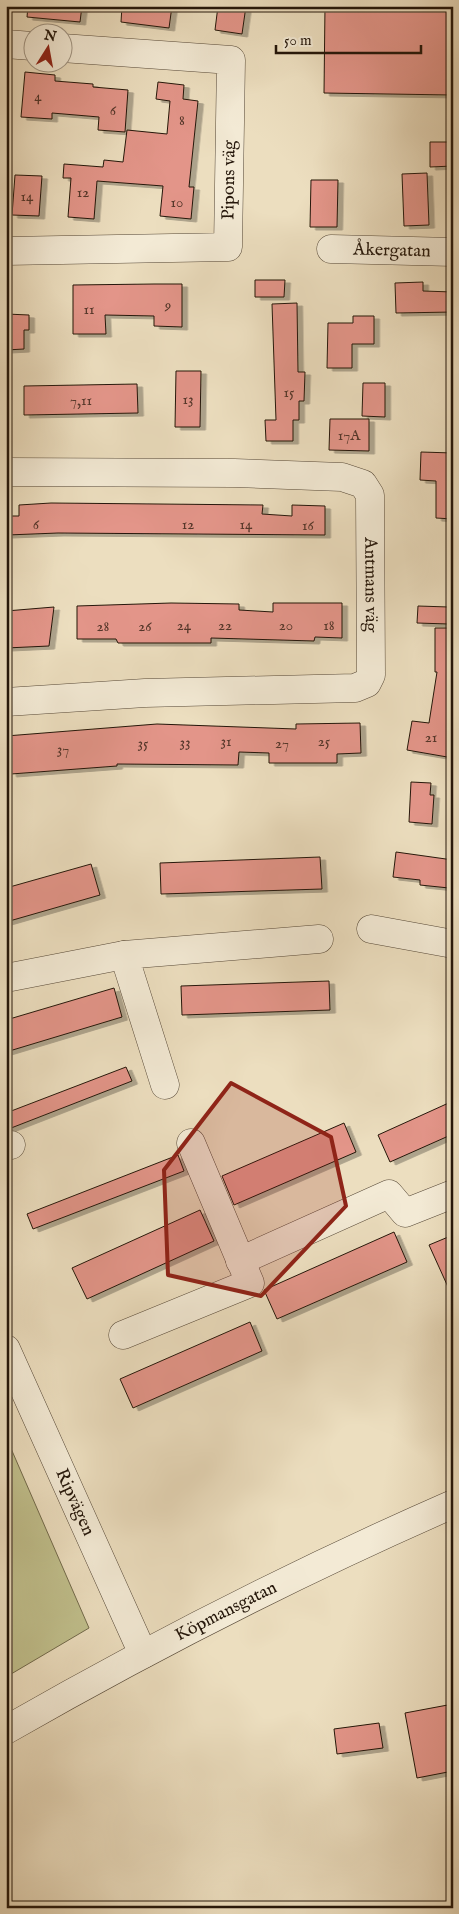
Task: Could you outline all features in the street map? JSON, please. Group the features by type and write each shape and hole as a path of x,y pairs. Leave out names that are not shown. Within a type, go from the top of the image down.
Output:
{"street":[{"path":"6,44 22,45"},
{"name":"Pipons väg","path":"6,251 228,248 231,60 72,49"},
{"name":"Åkergatan","path":"331,249 453,252"},
{"name":"Antmans väg","path":"6,472 234,473 342,478 363,484 370,495 371,675 367,683 355,688 145,694 6,702"},
{"path":"371,928 453,944"},
{"path":"6,978 124,956 319,939"},
{"path":"124,956 165,1085"},
{"path":"123,1335 250,1284 191,1143"},
{"path":"240,1260 388,1194 405,1213 453,1194"},
{"name":"Ripvägen","path":"6,1349 142,1654"},
{"name":"Köpmansgatan","path":"6,1730 142,1654 300,1574 453,1504"}],"highlighted area":[{"path":"231,1083 331,1137 346,1206 261,1296 168,1275 164,1170"}],"shaded area":[{"path":"6,1437 89,1628 6,1677"}],"building":[{"path":"28,6 82,6 80,22 27,17"},
{"path":"122,6 172,6 169,28 121,22"},
{"path":"218,6 246,6 242,34 215,30"},
{"path":"325,6 453,6 453,95 324,93"},
{"path":"25,72 55,75 55,81 93,84 93,87 128,90 125,132 98,130 99,117 52,113 52,119 21,117"},
{"path":"158,82 184,85 183,99 198,101 189,187 194,187 191,219 160,216 163,186 97,181 94,219 68,217 71,178 63,178 64,164 103,167 104,160 123,162 127,130 167,134 170,101 156,99"},
{"path":"430,142 453,142 453,166 430,167"},
{"path":"427,173 429,225 404,226 402,174"},
{"path":"15,175 42,176 39,216 12,215"},
{"path":"311,180 338,180 337,227 310,227"},
{"path":"255,280 285,280 284,297 255,297"},
{"path":"423,282 423,291 453,292 453,312 396,313 395,283"},
{"path":"182,284 182,327 154,326 154,316 105,315 106,334 73,334 73,285"},
{"path":"297,303 298,372 305,372 304,401 299,401 299,420 293,420 293,441 266,441 265,420 276,420 272,304"},
{"path":"6,314 29,315 29,330 24,330 24,349 6,350"},
{"path":"353,316 374,316 374,344 352,344 352,368 327,368 328,323 353,323"},
{"path":"176,371 201,371 200,427 175,427"},
{"path":"363,383 385,383 385,417 362,416"},
{"path":"137,384 138,413 24,415 24,386"},
{"path":"330,419 369,419 369,451 329,450"},
{"path":"421,452 453,453 453,519 436,518 436,481 420,480"},
{"path":"51,503 263,505 262,514 292,516 292,505 325,506 325,535 58,533 7,535 7,516 19,516 19,505"},
{"path":"171,603 239,604 239,610 273,612 273,603 342,603 342,638 315,637 314,641 211,638 211,643 118,643 116,639 77,639 77,606"},
{"path":"418,606 449,607 449,624 417,623"},
{"path":"54,607 49,646 6,648 6,611"},
{"path":"435,628 453,628 453,758 407,750 412,721 429,723 437,672 435,672"},
{"path":"360,723 361,753 337,754 337,763 269,763 269,753 239,752 238,765 117,764 117,766 11,774 10,765 6,765 6,736 157,724 296,729 296,724"},
{"path":"411,782 431,783 430,795 434,795 432,824 409,822"},
{"path":"396,852 453,860 449,888 420,885 420,880 393,877"},
{"path":"320,857 322,889 161,894 160,863"},
{"path":"91,864 100,895 6,922 6,888"},
{"path":"329,981 330,1010 182,1015 181,986"},
{"path":"114,988 122,1017 6,1052 6,1020"},
{"path":"126,1067 132,1081 6,1130 6,1113"},
{"path":"453,1101 453,1134 390,1162 378,1135"},
{"path":"344,1123 356,1152 234,1205 222,1176"},
{"path":"178,1155 184,1171 33,1229 27,1214"},
{"path":"200,1210 214,1241 87,1299 72,1268"},
{"path":"394,1232 407,1262 277,1319 264,1290"},
{"path":"453,1235 453,1298 429,1245"},
{"path":"250,1322 262,1351 133,1408 120,1379"},
{"path":"453,1704 453,1771 417,1778 405,1713"},
{"path":"379,1723 383,1748 337,1754 334,1729"}]}
